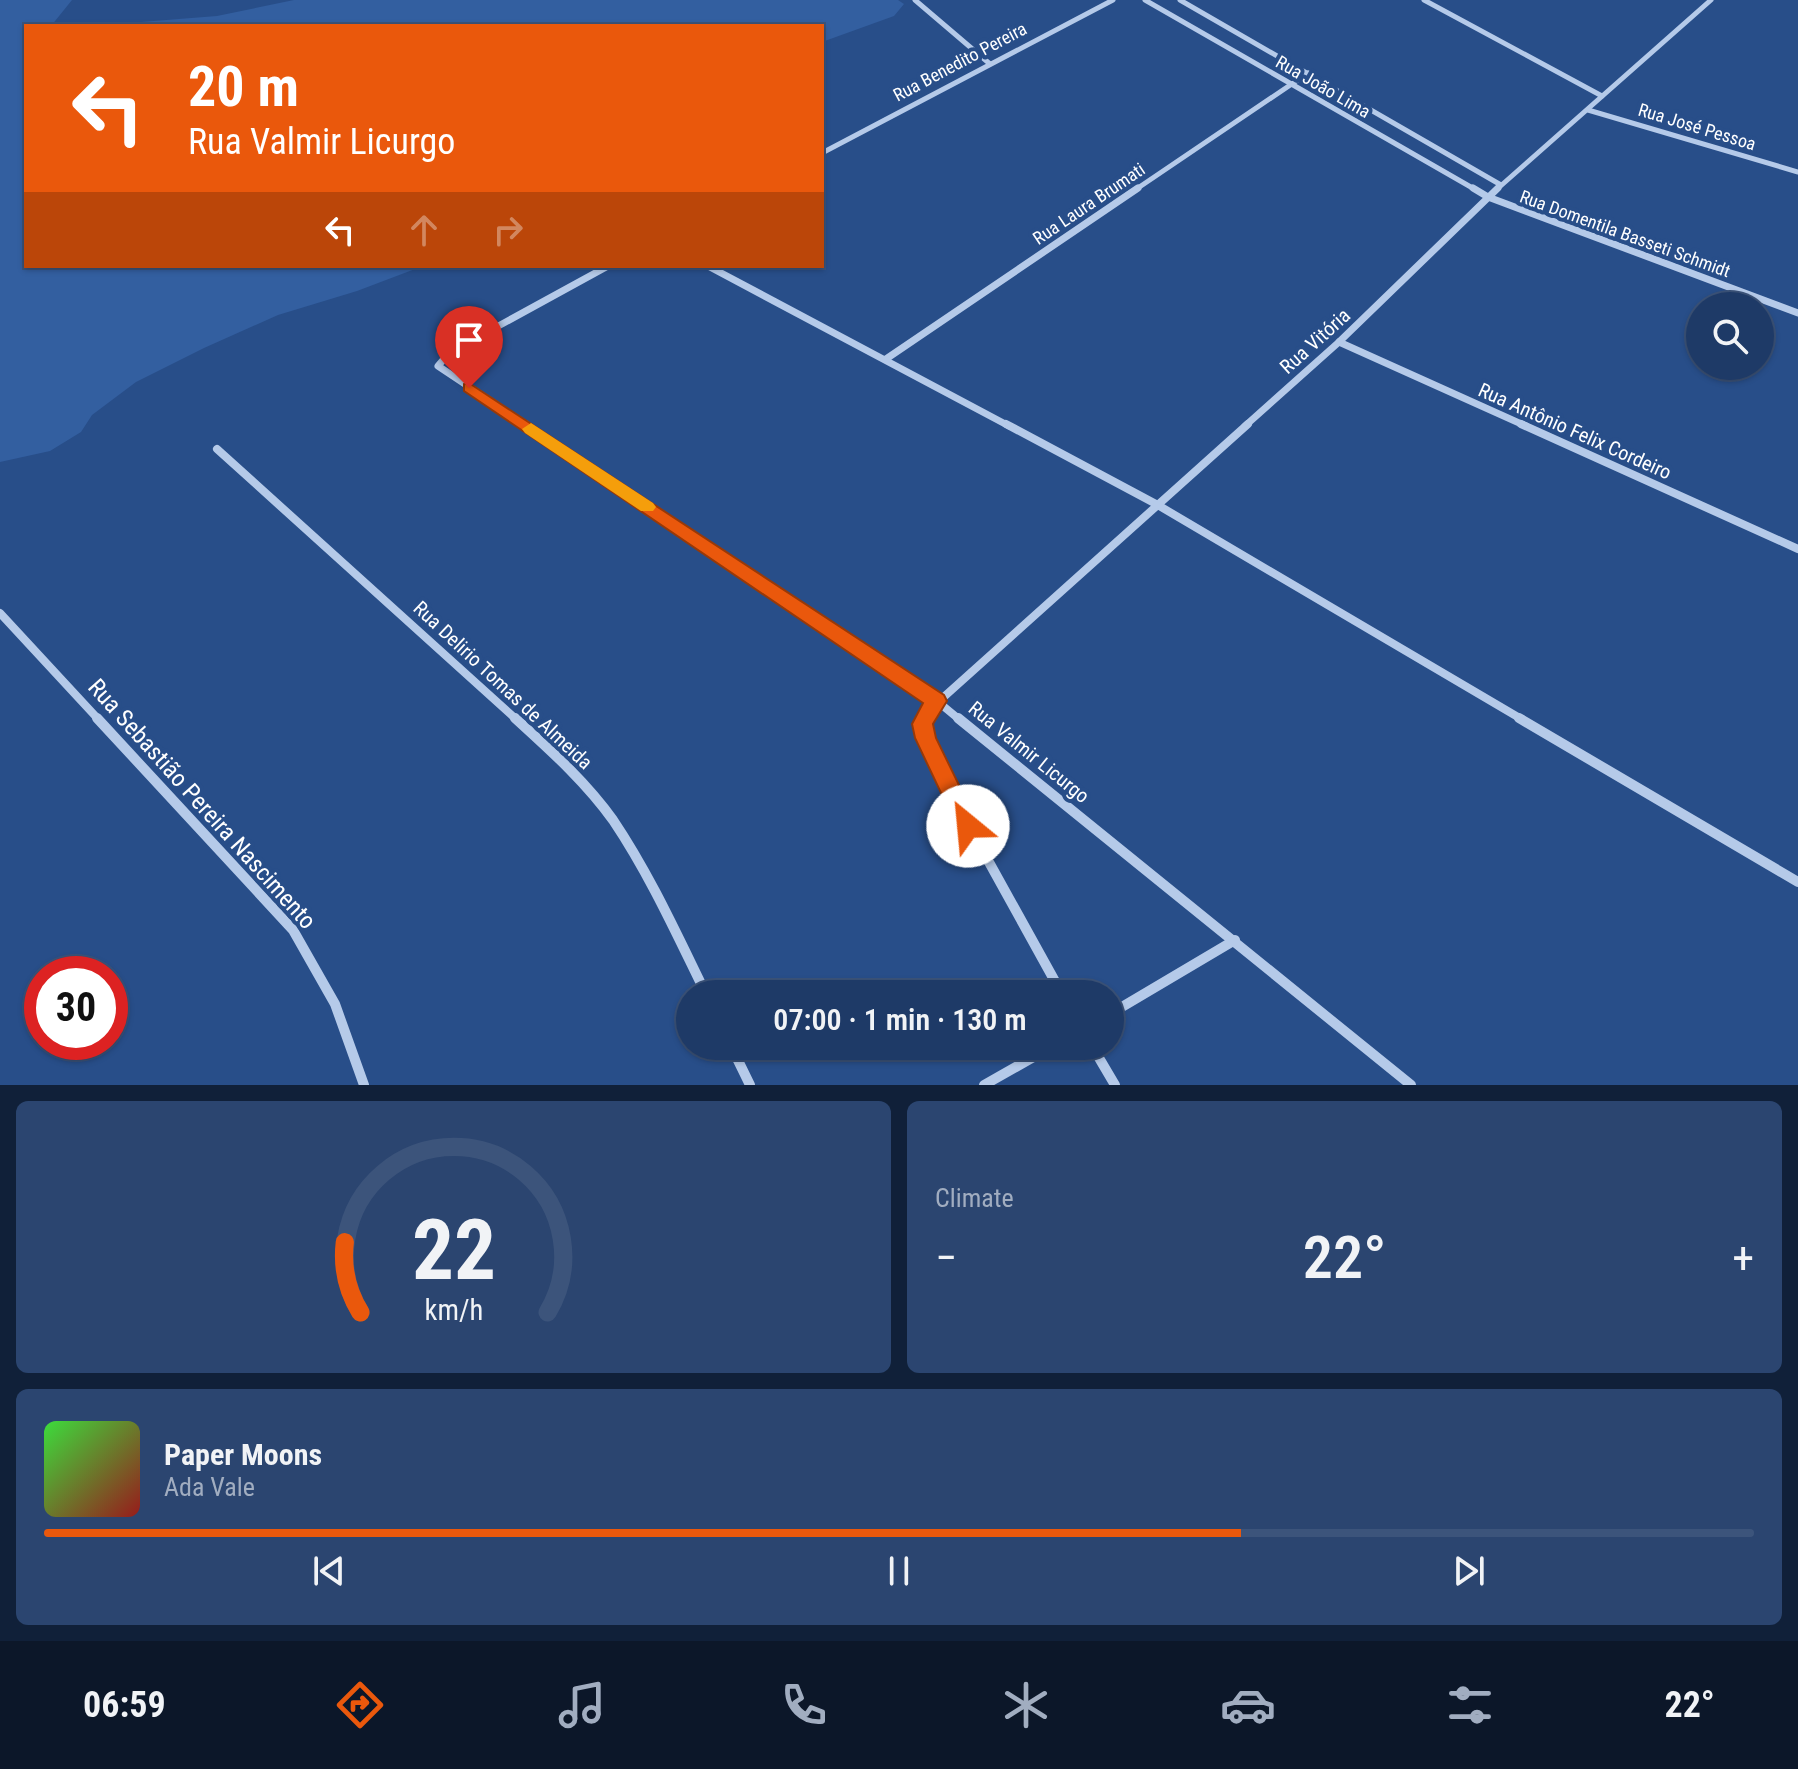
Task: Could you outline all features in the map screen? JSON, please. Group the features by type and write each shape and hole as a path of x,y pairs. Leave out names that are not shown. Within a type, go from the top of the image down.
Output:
{"street":[{"path":"915,0 990,64"},
{"name":"Rua Benedito Pereira","path":"824,152 1113,0"},
{"name":"Rua João Lima","path":"1180,0 1501,185"},
{"path":"1424,0 1602,96"},
{"name":"Rua Vitória","path":"937,701 1339,342 1501,185 1711,0"},
{"name":"Rua João Lima","path":"1149,1 1488,197"},
{"name":"Rua Laura Brumati","path":"886,359 1308,73"},
{"name":"Rua José Pessoa","path":"1588,110 1798,172"},
{"name":"Rua Domentila Basseti Schmidt","path":"1488,197 1798,313"},
{"name":"Rua Valmir Licurgo","path":"604,268 449,353 438,366 937,701 1411,1085"},
{"path":"712,268 1156,504 1798,882"},
{"name":"Rua Antônio Felix Cordeiro","path":"1339,342 1798,549"},
{"name":"Rua Delirio Tomas de Almeida","path":"217,449 567,765 611,818 647,874 699,980"},
{"name":"Rua Sebastião Pereira Nascimento","path":"0,613 293,930 342,1015 364,1085"},
{"path":"937,701 927,712 923,724 930,753 982,854 1054,980"},
{"path":"1124,1006 1235,940"},
{"path":"738,1060 750,1085"},
{"path":"984,1085 1028,1060"},
{"path":"1100,1060 1115,1085"}],"shaded area":[{"path":"0,0 72,0 53,24 24,24 24,268 418,268 357,291 278,315 204,348 136,382 92,415 81,432 50,451 0,462"},
{"path":"294,0 898,0 904,4 894,16 824,41 824,24 115,24 217,16"}],"slow traffic":[{"path":"531,429 647,507"}],"route":[{"path":"469,388 937,701 927,712 923,724 926,738 938,770 968,826"}]}
